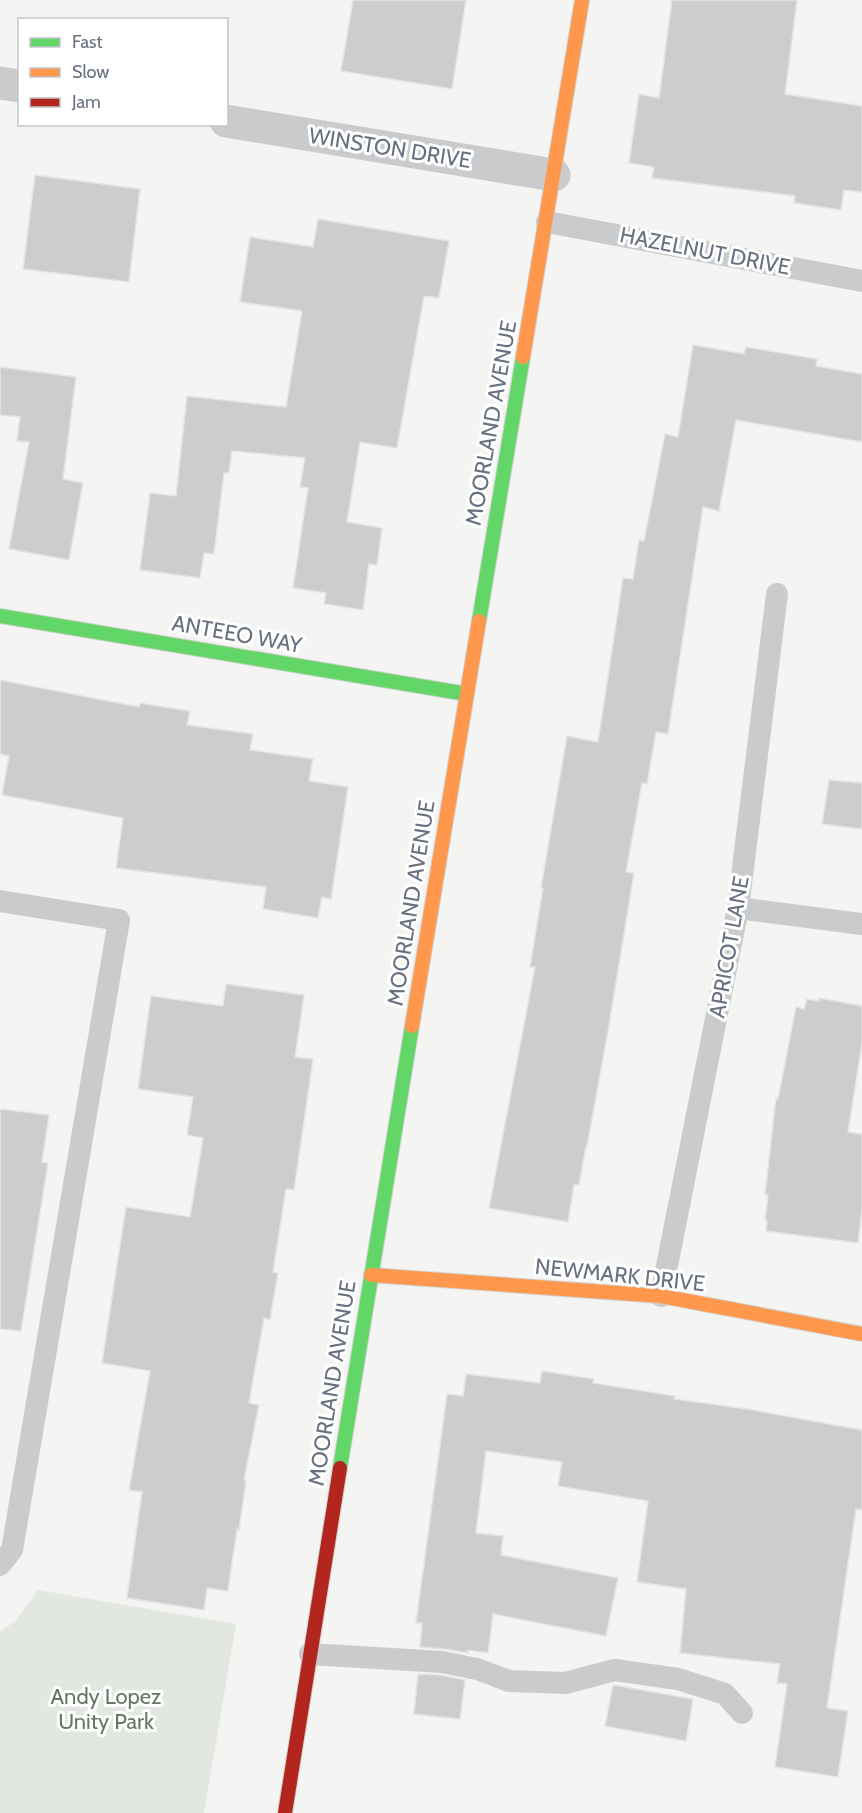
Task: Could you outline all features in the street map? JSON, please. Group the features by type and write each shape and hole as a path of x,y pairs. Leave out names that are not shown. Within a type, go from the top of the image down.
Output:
{"street":[{"name":"MOORLAND AVENUE","path":"285,1813 371,1275 582,0"},
{"path":"0,83 18,86"},
{"name":"WINSTON DRIVE","path":"228,121 554,175"},
{"name":"ANTEEO WAY","path":"0,616 467,694"},
{"name":"NEWMARK DRIVE","path":"371,1275 661,1296 862,1334"}],"lane":[{"name":"HAZELNUT DRIVE","path":"547,222 862,281"},
{"name":"APRICOT LANE","path":"661,1296 738,908 777,594"},
{"path":"0,901 119,920 12,1550 0,1565"},
{"path":"738,908 862,924"},
{"path":"310,1654 442,1662 477,1670 509,1681 565,1683 615,1670 678,1679 725,1694 742,1713"}],"green space":[{"name":"Andy Lopez Unity Park","path":"38,1590 236,1624 204,1813 0,1813 0,1632 15,1621"}],"building":[{"path":"353,0 466,0 452,89 341,71"},
{"path":"672,0 797,0 785,94 862,106 862,192 844,190 841,210 794,203 795,196 652,178 654,167 629,163 639,94 659,98"},
{"path":"35,175 140,189 129,282 23,269"},
{"path":"318,219 449,241 439,298 424,296 397,448 360,442 347,522 382,528 377,565 369,564 363,610 324,604 326,593 293,588 308,488 300,487 305,458 232,451 229,473 224,473 214,554 204,553 200,578 140,570 150,493 176,496 187,396 286,407 302,311 240,302 250,237 313,247"},
{"path":"693,345 744,354 746,347 817,359 816,366 862,374 862,442 736,420 719,511 703,507 668,734 656,732 647,784 642,783 626,872 634,873 608,1031 579,1185 574,1185 568,1222 489,1208 535,967 530,967 567,736 598,742 623,578 633,579 639,540 644,541 665,434 678,437"},
{"path":"0,367 76,377 63,479 83,483 69,560 9,549 29,442 17,441 20,417 0,415"},
{"path":"0,680 139,707 140,703 190,711 187,725 253,734 250,750 313,759 309,781 348,787 331,899 322,897 318,918 263,909 266,887 116,868 123,818 2,795 9,756 0,754"},
{"path":"829,780 862,783 862,829 822,824"},
{"path":"226,984 304,995 295,1057 313,1059 294,1190 286,1189 273,1272 278,1273 270,1320 264,1318 249,1403 259,1405 244,1480 246,1481 239,1530 237,1529 228,1591 207,1588 204,1610 127,1598 142,1492 129,1490 150,1371 102,1363 126,1207 190,1217 203,1138 187,1135 193,1097 138,1089 151,996 223,1006"},
{"path":"819,998 862,1006 862,1043 848,1132 862,1134 862,1209 858,1243 766,1231 768,1195 765,1195 776,1098 778,1099 796,1007 804,1009 807,999 819,1001"},
{"path":"0,1109 49,1115 42,1162 48,1163 21,1331 0,1329"},
{"path":"542,1371 594,1379 593,1383 675,1396 674,1399 747,1409 862,1430 862,1510 856,1509 827,1708 848,1711 838,1777 775,1767 787,1684 777,1683 780,1664 680,1653 686,1589 637,1582 648,1501 558,1486 562,1462 486,1451 476,1533 503,1536 501,1555 618,1578 606,1636 493,1614 488,1653 420,1647 422,1623 416,1623 447,1394 463,1396 466,1374 540,1383"},
{"path":"418,1674 465,1680 460,1719 414,1714"},
{"path":"613,1685 693,1699 686,1741 605,1726"}],"traffic: fast":[{"path":"479,621 523,357"},
{"path":"0,616 467,694"},
{"path":"340,1468 412,1026"}],"traffic: slow":[{"path":"523,357 582,0"},
{"path":"412,1026 479,621"},
{"path":"371,1275 661,1296 862,1334"}],"traffic: jam":[{"path":"285,1813 340,1468"}]}
